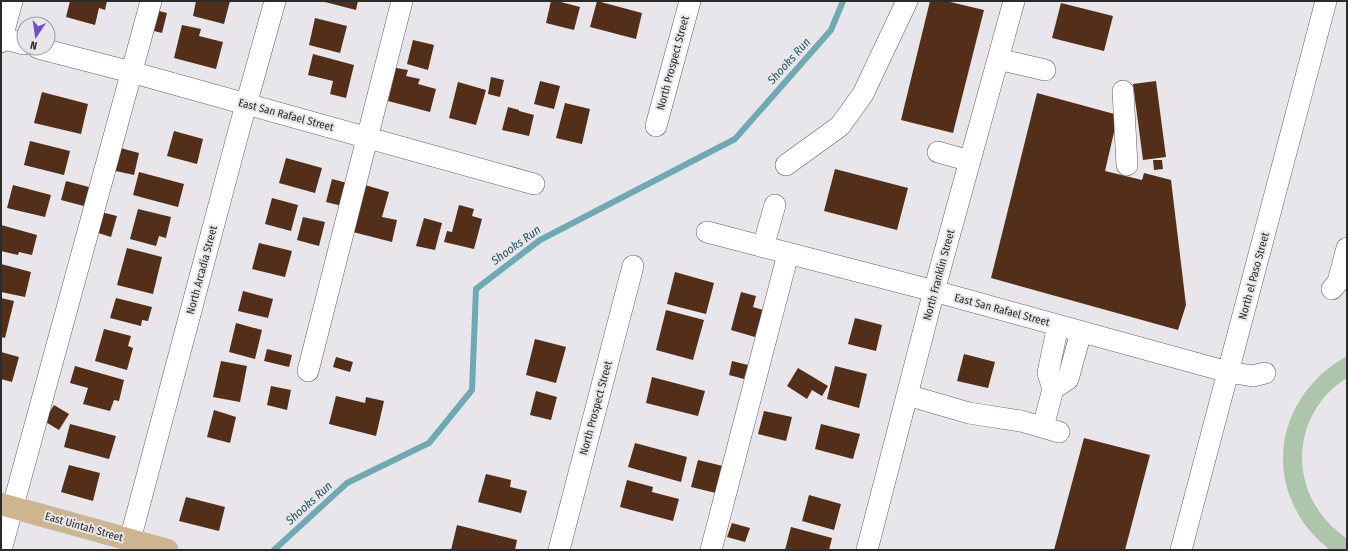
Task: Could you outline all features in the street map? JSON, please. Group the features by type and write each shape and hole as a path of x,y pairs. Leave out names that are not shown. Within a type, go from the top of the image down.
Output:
{"main road":[{"name":"East Uintah Street","path":"7,505 164,549"}],"street":[{"path":"12,1 1,40 16,43"},
{"path":"1,550 7,505 151,1"},
{"name":"North Arcadia Street","path":"130,540 246,104 275,1"},
{"path":"308,372 402,1"},
{"name":"North Prospect Street","path":"656,126 690,1"},
{"path":"786,164 840,126 863,94 907,1"},
{"name":"North Franklin Street","path":"867,550 934,291 1014,1"},
{"name":"North el Paso Street","path":"1181,550 1326,1"},
{"name":"East San Rafael Street","path":"56,53 131,72 534,184"},
{"path":"998,59 1045,70"},
{"path":"1123,91 1127,165"},
{"path":"938,152 970,160"},
{"path":"763,247 775,205"},
{"name":"East San Rafael Street","path":"707,232 934,291 1228,372 1253,376 1265,373"},
{"path":"1332,289 1344,271 1347,248"},
{"path":"717,548 788,254"},
{"name":"North Prospect Street","path":"559,550 633,266"},
{"path":"907,395 969,413 1021,421 1051,430 1053,389 1048,373 1058,325"},
{"path":"1053,389 1068,379 1080,332"}],"green space":[{"path":"1347,356 1347,378 1331,390 1319,404 1310,421 1304,438 1302,457 1304,476 1309,494 1325,519 1347,539 1347,550 1330,550 1310,531 1295,508 1287,486 1283,464 1284,443 1290,422 1299,402 1312,384 1328,369"}],"building":[{"path":"70,1 107,1 105,10 99,8 95,25 66,17"},
{"path":"196,1 230,1 224,24 193,16"},
{"path":"321,1 358,1 356,10"},
{"path":"551,1 557,1 580,7 574,30 546,23"},
{"path":"597,1 642,13 636,39 590,27"},
{"path":"930,1 946,1 984,10 953,133 901,120"},
{"path":"1061,3 1113,16 1104,51 1052,38"},
{"path":"155,10 167,13 162,33 150,30"},
{"path":"315,18 347,26 340,53 309,45"},
{"path":"182,25 201,29 199,36 223,42 216,69 174,58"},
{"path":"413,40 434,45 428,70 407,64"},
{"path":"313,54 354,65 346,98 330,94 333,81 308,75"},
{"path":"396,68 408,70 406,76 420,79 418,84 436,89 430,112 388,101"},
{"path":"491,77 504,80 500,97 488,94"},
{"path":"540,81 560,86 554,109 534,104"},
{"path":"1156,81 1166,157 1143,160 1133,84"},
{"path":"458,82 486,90 476,125 449,118"},
{"path":"42,92 88,104 81,134 34,123"},
{"path":"1037,93 1118,115 1105,171 1142,180 1144,173 1171,180 1186,305 1178,330 991,278"},
{"path":"565,103 590,109 582,144 556,138"},
{"path":"508,107 534,115 529,136 502,130"},
{"path":"174,131 203,139 197,164 167,156"},
{"path":"30,141 70,151 64,175 24,165"},
{"path":"117,147 139,153 134,175 111,170"},
{"path":"286,158 322,168 315,193 279,183"},
{"path":"1153,160 1162,160 1163,169 1154,170"},
{"path":"835,169 908,188 897,230 824,211"},
{"path":"139,172 184,184 178,207 133,195"},
{"path":"332,179 347,183 342,206 326,202"},
{"path":"66,181 89,187 84,206 61,200"},
{"path":"13,185 51,195 45,217 7,208"},
{"path":"365,185 389,192 382,217 397,220 392,242 353,232"},
{"path":"272,198 298,205 291,231 265,224"},
{"path":"459,205 474,209 472,216 482,219 474,249 444,242 447,231 452,232"},
{"path":"138,209 171,217 166,238 159,236 156,246 130,239"},
{"path":"101,212 117,216 111,237 95,232"},
{"path":"303,217 325,222 319,246 297,240"},
{"path":"424,218 442,223 435,250 416,246"},
{"path":"1,225 37,235 32,255 19,252 18,255 1,251"},
{"path":"259,243 292,251 285,277 252,269"},
{"path":"127,248 162,257 153,294 117,285"},
{"path":"1,264 31,272 25,297 1,292"},
{"path":"675,272 714,283 706,314 667,304"},
{"path":"243,291 273,299 268,318 238,311"},
{"path":"741,292 756,296 753,307 763,310 755,337 731,330"},
{"path":"1,298 14,301 5,338 1,337"},
{"path":"116,298 152,307 148,321 142,320 141,326 110,318"},
{"path":"666,310 704,320 693,360 656,350"},
{"path":"855,318 882,325 876,351 848,344"},
{"path":"236,323 262,330 255,359 229,352"},
{"path":"104,329 131,336 128,346 133,348 127,370 95,361"},
{"path":"535,339 566,347 556,383 526,375"},
{"path":"267,349 292,355 289,367 264,361"},
{"path":"1,352 19,357 12,382 1,379"},
{"path":"964,354 995,362 988,388 957,381"},
{"path":"336,357 353,362 350,372 333,367"},
{"path":"221,361 247,366 240,402 213,397"},
{"path":"732,361 748,365 744,379 729,375"},
{"path":"75,366 124,380 119,401 114,400 110,411 83,404 88,388 70,383"},
{"path":"835,366 867,374 859,408 827,399"},
{"path":"798,368 828,386 822,396 812,390 807,399 787,386"},
{"path":"652,377 705,391 698,416 646,403"},
{"path":"271,386 291,390 287,410 267,405"},
{"path":"536,391 557,397 551,420 530,415"},
{"path":"336,396 365,403 366,397 384,401 376,436 329,424"},
{"path":"54,405 69,414 59,430 44,421"},
{"path":"214,410 236,417 230,443 207,437"},
{"path":"764,411 792,417 786,441 758,434"},
{"path":"70,424 116,436 109,459 64,447"},
{"path":"821,424 860,434 853,459 815,449"},
{"path":"1084,438 1150,455 1125,550 1054,550"},
{"path":"635,443 687,457 681,482 628,467"},
{"path":"698,460 723,466 716,493 691,487"},
{"path":"69,465 100,473 93,501 61,492"},
{"path":"486,474 511,480 510,487 527,491 521,513 478,502"},
{"path":"627,480 653,487 652,492 679,499 673,521 620,507"},
{"path":"809,495 841,504 834,530 802,521"},
{"path":"186,497 225,507 219,531 179,521"},
{"path":"732,523 750,528 745,542 727,537"},
{"path":"457,525 517,540 515,550 451,550"},
{"path":"791,527 832,538 829,550 785,550"}],"waterway":[{"name":"Shooks Run","path":"274,550 347,483 429,443 472,390 476,289 540,240 735,139 831,30 843,1"}]}
